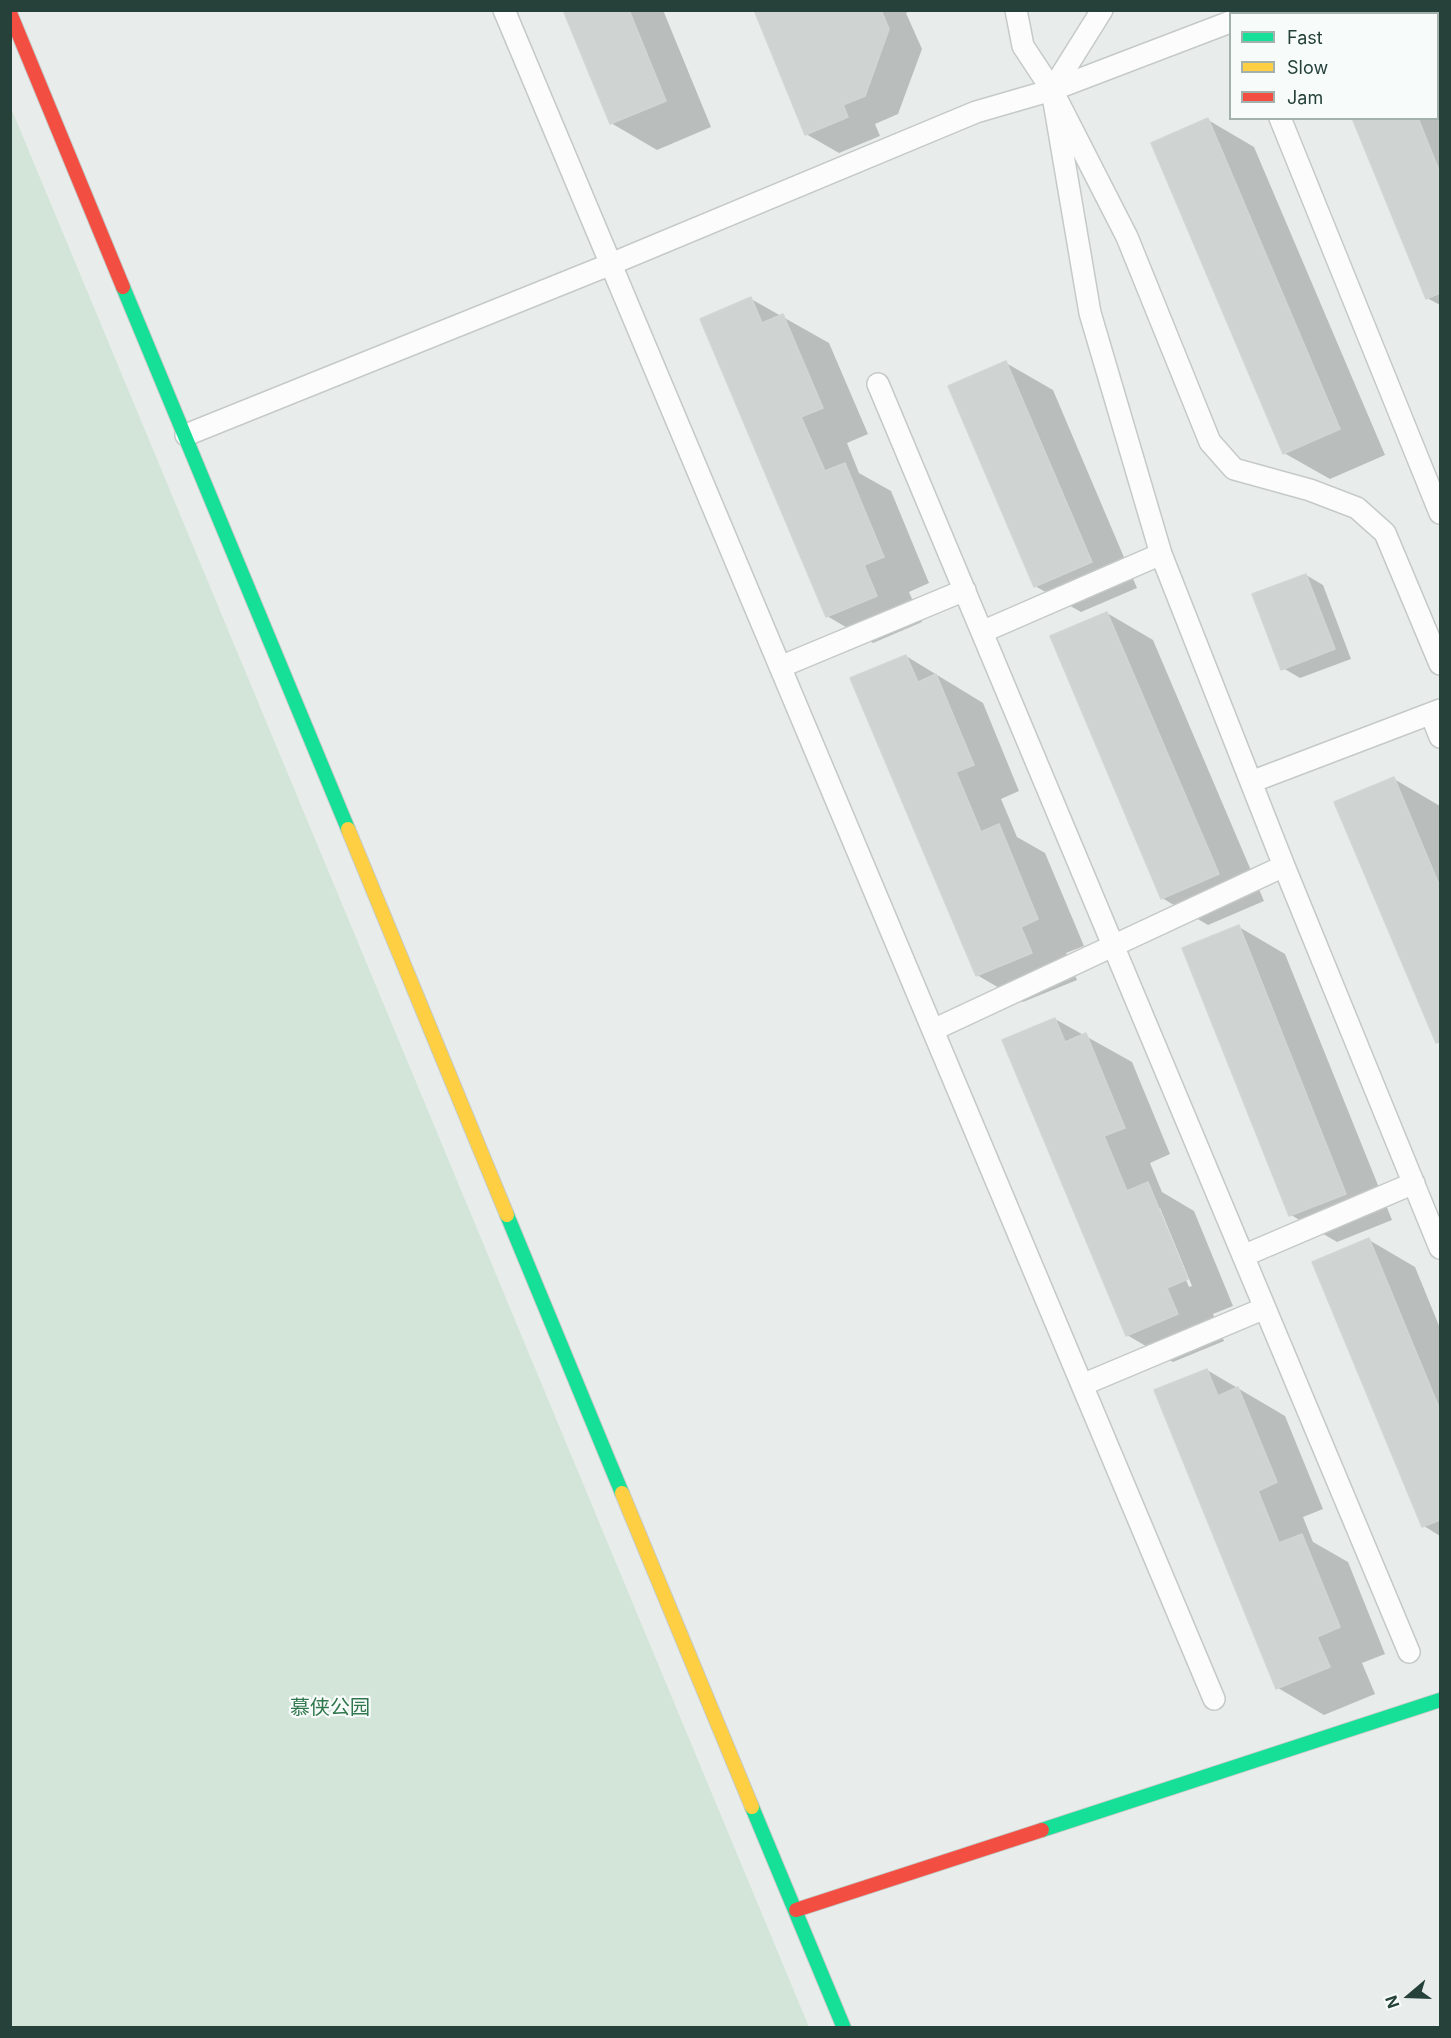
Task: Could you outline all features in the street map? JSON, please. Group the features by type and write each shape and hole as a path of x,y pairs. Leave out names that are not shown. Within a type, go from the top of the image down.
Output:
{"street":[{"path":"10,13 843,2028"},
{"path":"796,1910 1440,1700"}],"lane":[{"path":"504,10 1214,1699"},
{"path":"1016,10 1023,46 1052,90 1127,237 1210,442 1234,469 1310,490 1357,508 1385,533 1440,664"},
{"path":"1102,10 1052,90 1090,314 1161,554 1284,866 1440,1248"},
{"path":"186,435 610,264 976,112 1052,90 1229,22"},
{"path":"1281,120 1440,513"},
{"path":"878,384 1409,1652"},
{"path":"982,632 1161,554"},
{"path":"780,667 965,590"},
{"path":"1251,782 1436,712 1440,736"},
{"path":"933,1030 1284,866"},
{"path":"1243,1256 1414,1183"},
{"path":"1082,1385 1265,1308"}],"green space":[{"name":"慕侠公园","path":"11,108 809,2027 11,2027"}],"building":[{"path":"563,10 629,10 666,101 610,124"},
{"path":"754,10 881,10 889,29 865,96 843,105 848,117 805,135"},
{"path":"1208,118 1340,429 1283,454 1151,143"},
{"path":"1353,120 1419,120 1440,173 1440,293 1426,299"},
{"path":"751,297 762,323 783,314 823,408 801,417 825,471 845,463 884,557 864,565 877,596 826,617 700,319"},
{"path":"1006,361 1092,562 1034,587 948,386"},
{"path":"1306,574 1335,649 1281,670 1252,594"},
{"path":"1107,612 1219,874 1161,899 1050,636"},
{"path":"906,655 918,682 936,674 974,765 956,772 981,832 999,824 1038,919 1021,927 1032,953 976,976 850,678"},
{"path":"1394,777 1440,887 1440,1041 1436,1043 1334,802"},
{"path":"1239,925 1346,1194 1289,1216 1182,948"},
{"path":"1055,1018 1065,1042 1086,1033 1125,1128 1104,1136 1127,1191 1148,1182 1188,1279 1167,1288 1178,1314 1126,1336 1002,1040"},
{"path":"1369,1238 1440,1410 1440,1520 1422,1527 1312,1262"},
{"path":"1207,1369 1218,1396 1238,1387 1277,1482 1258,1491 1279,1543 1302,1534 1340,1627 1317,1637 1330,1667 1276,1689 1154,1390"}],"traffic: fast":[{"path":"123,287 348,829"},
{"path":"507,1215 622,1493"},
{"path":"1042,1830 1440,1700"},
{"path":"752,1807 844,2028"}],"traffic: slow":[{"path":"348,829 507,1215"},
{"path":"622,1493 752,1807"}],"traffic: jam":[{"path":"10,13 123,287"},
{"path":"796,1910 1042,1830"}]}
